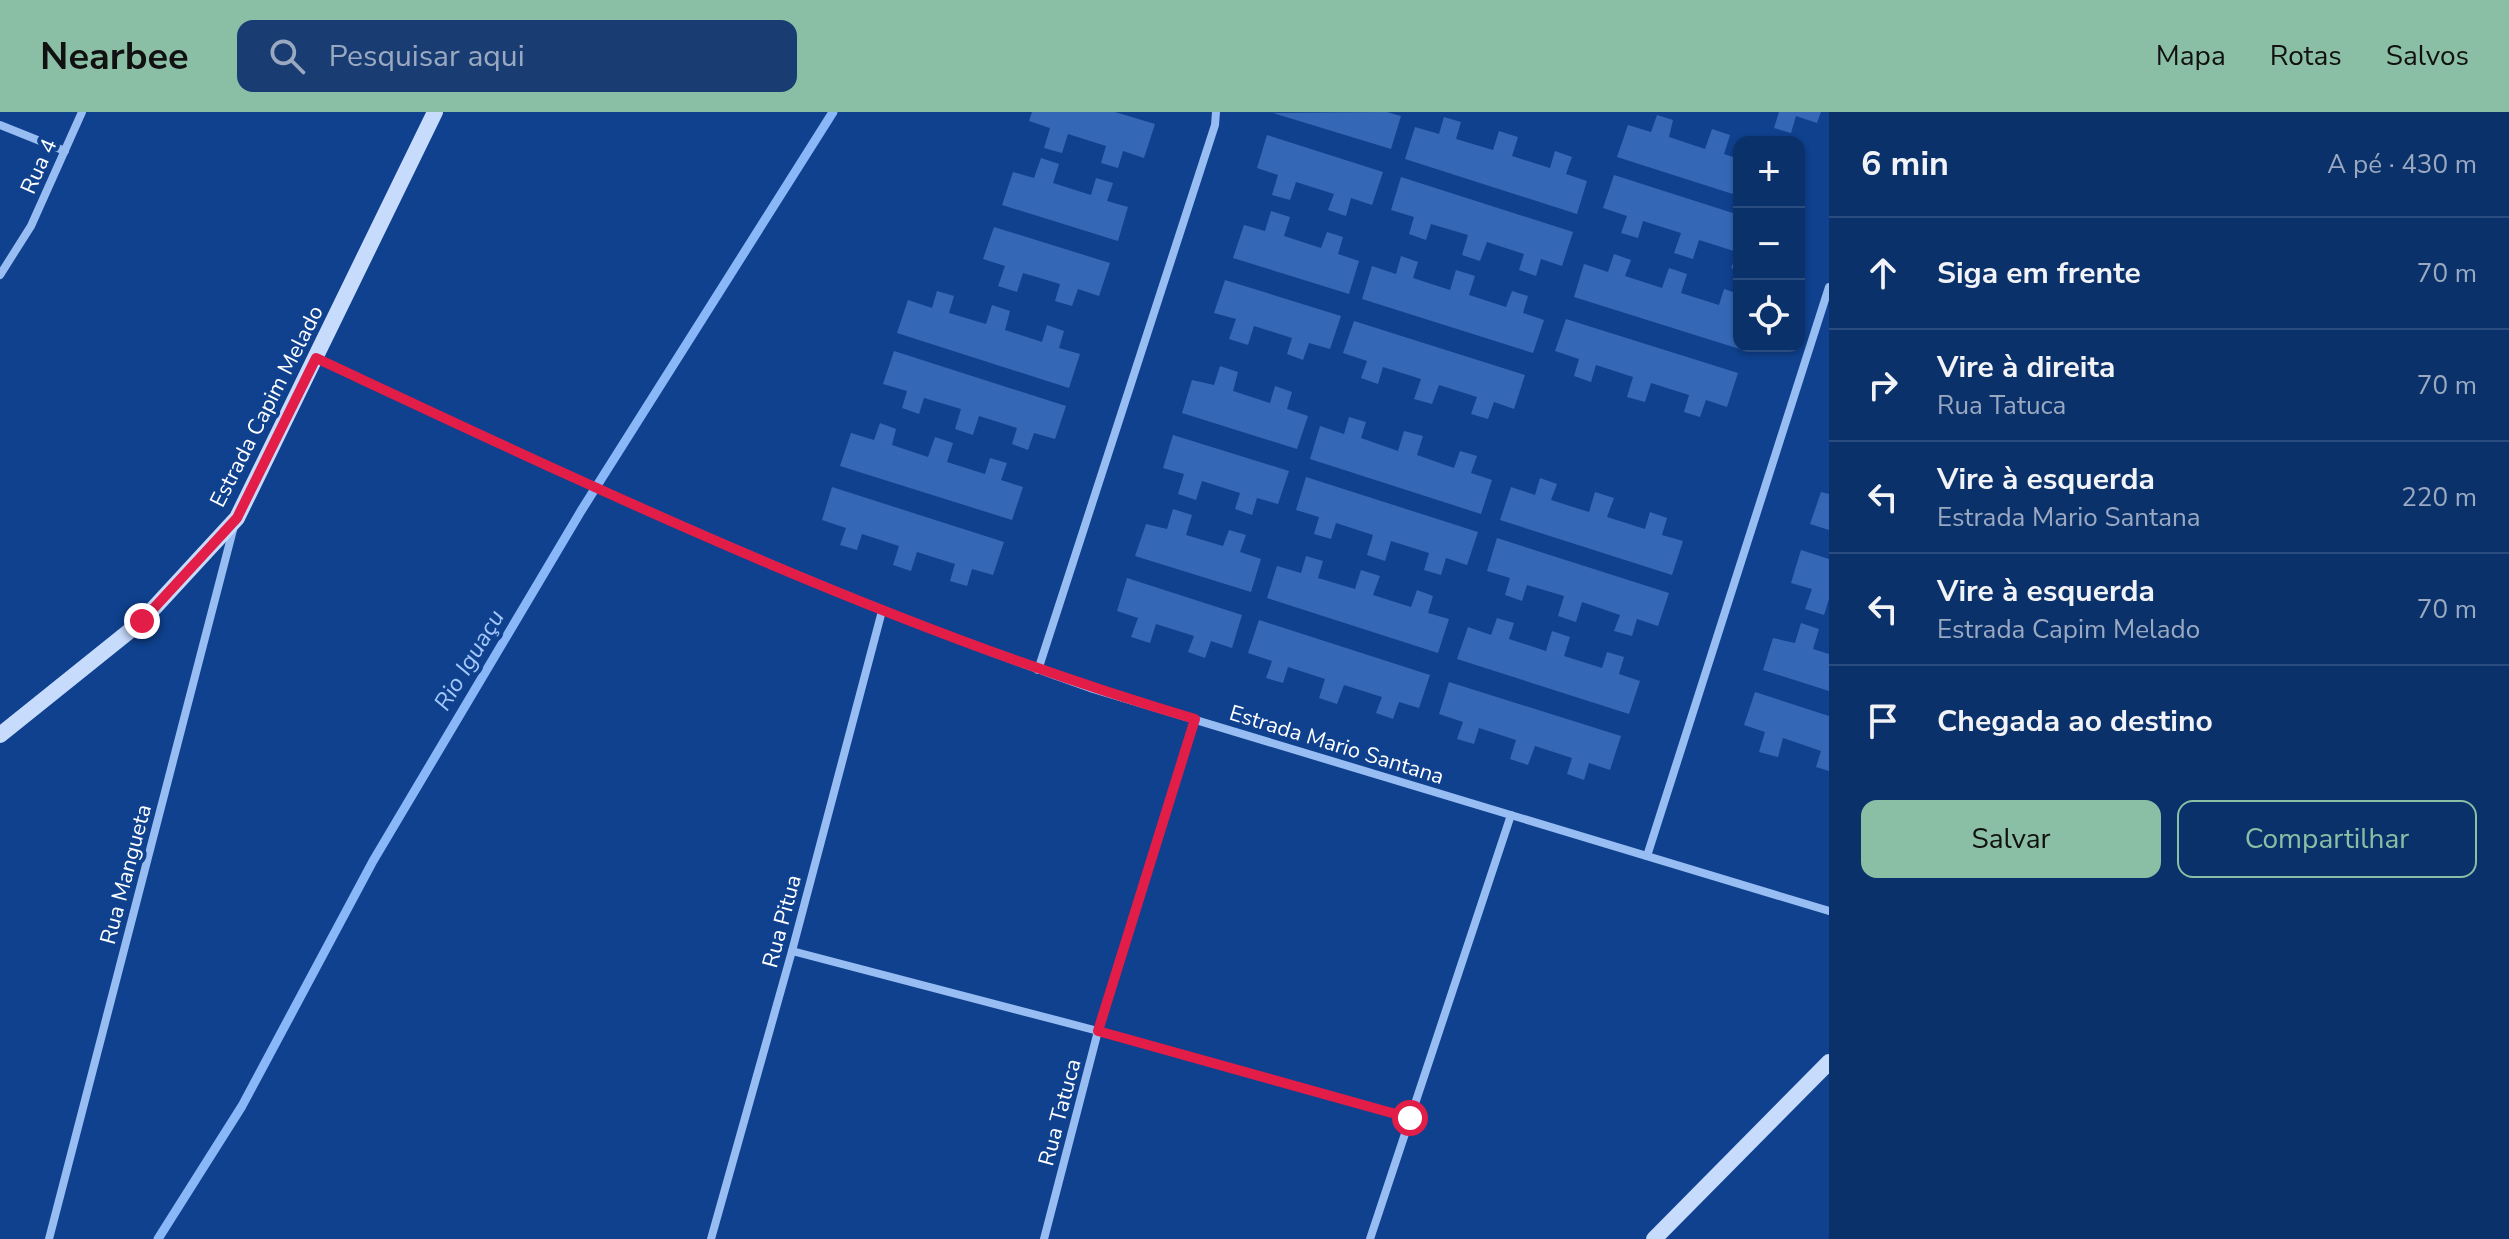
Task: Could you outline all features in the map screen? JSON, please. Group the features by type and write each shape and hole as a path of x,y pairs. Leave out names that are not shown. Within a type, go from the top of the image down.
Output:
{"street":[{"name":"Rua 4","path":"0,275 31,226 82,112"},
{"name":"Estrada Capim Melado","path":"0,735 142,621 237,518 435,112"},
{"path":"1038,670 1215,125 1216,112"},
{"path":"0,125 65,151"},
{"path":"1647,856 1829,287"},
{"name":"Estrada Mario Santana","path":"316,358 619,500 882,611 1038,670 1829,911"},
{"name":"Rua Mangueta","path":"49,1239 237,518"},
{"name":"Rua Pitua","path":"711,1239 792,951 882,611"},
{"name":"Rua Tatuca","path":"1044,1239 1098,1031 1195,719"},
{"path":"1370,1239 1511,815"},
{"path":"792,951 1098,1031 1410,1118"},
{"path":"1654,1239 1829,1062"}],"building":[{"path":"1032,112 1115,112 1155,124 1144,158 1123,151 1118,168 1101,163 1106,146 1068,134 1062,153 1044,148 1050,128 1029,121"},
{"path":"1387,112 1401,116 1391,149 1273,113"},
{"path":"1779,112 1821,112 1817,123 1796,116 1791,133 1774,128"},
{"path":"1657,115 1673,120 1669,137 1705,149 1712,129 1730,135 1724,154 1733,157 1733,194 1617,157 1628,125 1651,132"},
{"path":"1444,117 1461,122 1456,139 1493,150 1499,131 1518,137 1512,156 1550,168 1555,151 1572,157 1566,174 1587,181 1577,214 1405,159 1415,127 1439,134"},
{"path":"1267,135 1383,172 1372,205 1351,198 1346,216 1328,210 1334,194 1296,182 1290,200 1272,195 1278,175 1257,168"},
{"path":"1041,158 1059,164 1053,183 1091,195 1096,178 1113,183 1107,201 1128,207 1118,241 1002,205 1013,172 1034,178"},
{"path":"1614,175 1733,213 1733,251 1699,240 1693,259 1674,253 1681,233 1643,221 1638,238 1621,233 1627,216 1603,208"},
{"path":"1401,177 1573,232 1562,266 1541,259 1536,276 1519,270 1524,254 1487,242 1480,261 1462,255 1468,235 1431,224 1426,240 1409,234 1414,217 1391,210"},
{"path":"1271,211 1290,217 1284,236 1321,248 1327,232 1343,237 1338,254 1359,261 1349,294 1233,258 1244,225 1265,231"},
{"path":"994,227 1110,263 1099,296 1078,289 1072,306 1055,301 1060,284 1023,273 1017,292 998,286 1005,266 983,259"},
{"path":"1614,254 1631,260 1625,276 1662,288 1669,268 1687,274 1681,293 1719,305 1724,289 1733,292 1733,347 1574,297 1584,264 1608,272"},
{"path":"1401,256 1418,262 1413,278 1450,290 1456,270 1475,276 1469,295 1506,307 1512,291 1528,296 1523,313 1544,320 1533,353 1362,299 1372,266 1396,274"},
{"path":"1225,280 1341,316 1330,349 1309,343 1303,360 1287,354 1292,338 1254,326 1248,345 1229,339 1236,319 1214,313"},
{"path":"937,291 954,296 949,313 986,324 992,305 1010,311 1005,330 1042,342 1047,325 1064,331 1059,348 1080,354 1069,388 897,333 908,300 932,308"},
{"path":"1566,319 1738,373 1727,407 1706,400 1700,417 1684,412 1689,395 1651,383 1645,402 1627,397 1633,377 1596,365 1591,382 1574,376 1579,359 1555,351"},
{"path":"1354,321 1525,375 1514,409 1494,402 1488,419 1471,414 1477,397 1439,385 1432,404 1414,399 1421,379 1383,367 1378,384 1361,378 1367,361 1343,353"},
{"path":"894,351 1066,406 1055,439 1034,433 1028,450 1012,444 1017,428 979,416 973,435 955,429 961,409 924,398 919,414 902,408 907,391 883,384"},
{"path":"1220,366 1238,372 1233,391 1270,403 1275,386 1292,392 1287,409 1308,416 1297,449 1182,413 1192,380 1214,385"},
{"path":"1349,417 1366,422 1361,438 1398,451 1404,431 1423,436 1417,455 1454,468 1460,451 1477,456 1471,473 1492,480 1481,514 1310,459 1320,426 1344,434"},
{"path":"880,423 896,429 892,445 928,457 935,437 953,443 947,462 985,474 990,458 1007,463 1001,480 1023,487 1012,520 840,466 851,433 874,440"},
{"path":"1173,435 1289,471 1278,504 1257,498 1252,515 1235,509 1240,493 1202,481 1196,500 1178,494 1184,474 1163,468"},
{"path":"1306,477 1478,532 1467,565 1446,558 1441,575 1424,570 1429,553 1391,541 1385,561 1367,555 1373,535 1336,523 1331,539 1314,534 1319,517 1296,510"},
{"path":"1540,478 1557,484 1551,500 1589,512 1595,492 1614,498 1607,517 1645,529 1650,512 1667,518 1662,535 1683,541 1672,575 1500,520 1511,487 1535,495"},
{"path":"832,487 1004,542 993,575 972,569 967,586 950,581 955,564 917,552 911,571 893,565 899,546 862,534 857,550 840,545 846,528 822,520"},
{"path":"1821,492 1829,494 1829,530 1810,524"},
{"path":"1173,509 1192,515 1186,535 1223,546 1229,530 1246,535 1240,552 1261,559 1251,592 1135,556 1146,524 1167,529"},
{"path":"1497,538 1669,593 1658,626 1637,619 1632,636 1614,631 1620,615 1582,602 1576,622 1558,616 1564,596 1527,585 1522,601 1505,595 1510,578 1487,571"},
{"path":"1801,550 1829,559 1829,599 1824,615 1805,609 1812,589 1791,583"},
{"path":"1306,556 1323,561 1318,578 1355,589 1361,570 1380,576 1373,595 1411,607 1417,590 1433,596 1428,613 1449,619 1438,653 1267,598 1277,566 1301,573"},
{"path":"1127,578 1242,615 1232,648 1211,641 1205,658 1188,652 1194,636 1156,624 1150,643 1131,637 1138,618 1117,611"},
{"path":"1497,618 1514,623 1509,639 1546,651 1552,631 1570,637 1564,656 1602,668 1607,652 1624,657 1619,674 1640,681 1629,714 1457,659 1468,627 1491,635"},
{"path":"1259,620 1430,675 1419,708 1399,702 1393,719 1376,713 1382,697 1344,685 1337,704 1319,698 1325,679 1288,667 1283,683 1266,678 1272,661 1248,653"},
{"path":"1801,623 1819,629 1813,649 1829,654 1829,691 1763,670 1773,638 1795,643"},
{"path":"1449,682 1621,736 1610,770 1589,763 1584,780 1567,774 1572,758 1535,746 1528,765 1510,759 1516,740 1479,728 1474,744 1457,739 1463,722 1439,714"},
{"path":"1755,692 1829,716 1829,771 1816,767 1821,751 1783,738 1778,757 1759,752 1765,732 1744,725"}],"waterway":[{"name":"Rio Iguaçu","path":"158,1239 242,1106 373,861 581,511 833,112"}],"route":[{"path":"142,621 237,518 283,419 316,358 619,500 882,611 1093,689 1195,719 1098,1031 1410,1118"}]}
